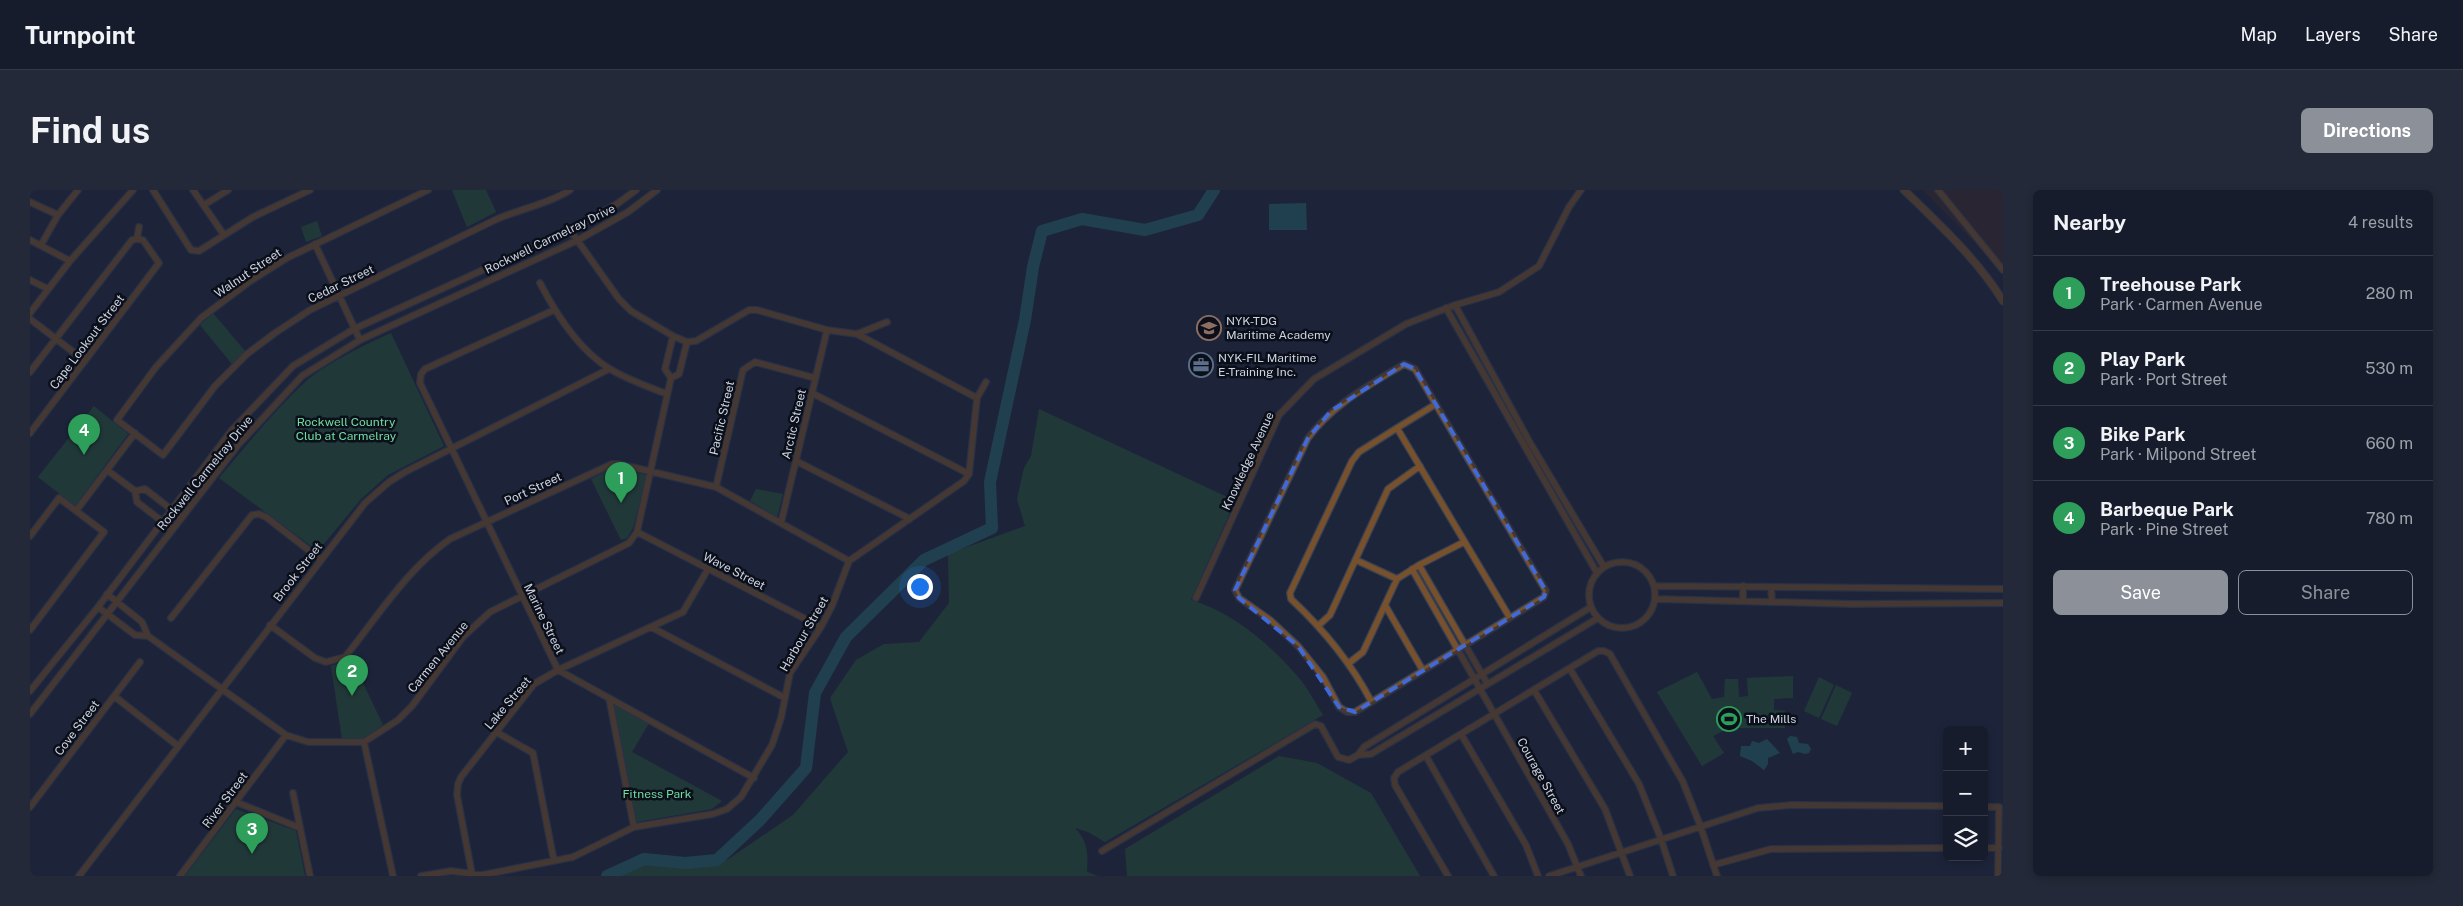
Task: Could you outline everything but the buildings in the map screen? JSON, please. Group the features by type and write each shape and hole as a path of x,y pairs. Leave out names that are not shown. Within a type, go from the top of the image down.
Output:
{"street":[{"path":"41,245 58,215 78,190"},
{"path":"30,313 70,261 132,190"},
{"path":"153,190 191,250 199,251 253,217 310,190"},
{"path":"193,190 224,235"},
{"path":"204,206 228,190"},
{"name":"Walnut Street","path":"135,434 117,420 156,367 201,318 249,282 287,258 428,190"},
{"name":"Cedar Street","path":"135,434 163,455 215,386 247,354 310,310 497,219 522,208 562,196 570,190"},
{"name":"Rockwell Carmelray Drive","path":"30,691 98,606 232,430 293,366 354,329 570,230 617,204 636,190"},
{"name":"Rockwell Carmelray Drive","path":"30,714 244,438 302,376 360,340 578,240 628,212 657,190"},
{"name":"Knowledge Avenue","path":"1196,598 1279,415 1314,379 1406,324 1446,308 1499,292 1539,266 1569,207 1582,190"},
{"path":"1904,190 1960,245 1989,279 2003,301"},
{"path":"1938,190 2003,270"},
{"path":"30,202 58,215"},
{"path":"30,372 132,240 137,239 139,227"},
{"path":"570,230 619,299 631,311 673,336 687,342 696,341 749,310 757,310 827,330 857,334 977,398"},
{"name":"Cape Lookout Street","path":"30,433 159,263 143,240 137,239"},
{"path":"30,240 70,261"},
{"path":"315,244 360,340"},
{"path":"30,280 48,289"},
{"path":"540,283 554,310 584,346 609,369 668,394"},
{"path":"1455,305 1529,441 1604,567"},
{"path":"1446,308 1597,573"},
{"name":"Marine Street","path":"554,310 425,369 421,374 420,383 558,670 754,778"},
{"path":"30,320 85,361"},
{"path":"857,334 886,322"},
{"name":"Arctic Street","path":"781,524 827,330"},
{"path":"637,532 671,378 665,369 673,336"},
{"path":"671,378 679,374 687,342"},
{"name":"Pacific Street","path":"716,487 743,370 755,362 815,378"},
{"path":"1404,364 1415,369 1436,404 1546,591 1544,597 1510,618 1370,701 1355,712 1347,712 1339,706 1323,677 1298,646 1270,620 1239,598 1236,590 1308,438 1331,411 1404,364"},
{"name":"Brook Street","path":"79,876 320,559 365,503 389,482 609,369"},
{"path":"849,561 964,481 969,474 977,398 986,382"},
{"path":"812,393 969,474"},
{"path":"1370,701 1349,663 1319,625 1291,599 1290,593 1352,461 1359,452 1436,404"},
{"path":"1397,428 1510,618"},
{"path":"76,511 135,434"},
{"path":"796,460 910,518"},
{"name":"Port Street","path":"270,625 315,658 326,662 345,657 421,561 450,539 612,464 716,487 849,561"},
{"path":"1319,625 1330,615 1388,489 1420,466"},
{"path":"107,470 135,491 145,490 181,517"},
{"path":"135,491 137,502 172,529"},
{"path":"30,536 59,498 104,532 30,630"},
{"path":"171,618 252,515 259,514 320,559"},
{"name":"Wave Street","path":"637,532 821,627"},
{"name":"Carmen Avenue","path":"364,742 398,720 412,706 463,637 490,612 629,543 637,532"},
{"path":"1349,663 1363,652 1397,579 1419,565 1464,542"},
{"path":"1356,560 1397,579"},
{"name":"Harbour Street","path":"421,876 451,871 482,875 573,857 634,827 713,814 727,809 741,797 772,745 790,674 821,627 838,594 849,561"},
{"path":"1622,562 1639,567 1648,575 1654,586 1655,599 1651,611 1643,621 1632,627 1620,628 1608,625 1598,618 1591,607 1589,595 1591,583 1597,573 1604,567 1622,562"},
{"path":"1419,565 1487,683"},
{"name":"Lake Street","path":"472,874 457,795 458,784 496,732 534,684 558,670 683,612 708,569"},
{"name":"Courage Street","path":"1412,569 1568,844 1581,876"},
{"path":"1654,586 2003,589"},
{"path":"1743,600 1744,586"},
{"path":"1772,587 1772,601"},
{"path":"107,594 142,622 148,636 286,735 308,742 364,742 393,876"},
{"path":"1655,599 1852,604 2003,603"},
{"path":"98,606 135,635 148,636"},
{"path":"1385,606 1422,670"},
{"path":"1358,756 1364,747 1591,607"},
{"path":"1102,851 1315,724 1321,726 1338,756 1348,760 1371,754 1598,618"},
{"path":"651,627 785,698"},
{"path":"1448,876 1395,785 1394,778 1398,772 1494,713 1598,652 1604,651 1610,654 1672,760 1700,825 1716,876"},
{"name":"Cove Street","path":"30,807 140,662"},
{"path":"1570,669 1639,784 1661,839 1673,876"},
{"path":"1534,690 1605,809 1630,876"},
{"path":"114,696 178,746"},
{"path":"609,698 634,827"},
{"path":"496,732 533,753 554,861"},
{"path":"1461,734 1526,845 1538,876"},
{"name":"River Street","path":"180,876 286,735"},
{"path":"1426,756 1494,876"},
{"path":"293,793 310,876"},
{"path":"236,802 300,828"},
{"path":"1549,876 1578,868 1700,825 1758,808 1790,805 1943,806"},
{"path":"1988,806 1999,807 1998,876"},
{"path":"1713,865 1771,849 1943,848"},
{"path":"1988,848 1999,848"}],"highlighted area":[{"path":"1404,364 1415,369 1546,591 1544,597 1355,712 1339,707 1298,646 1239,598 1235,590 1308,438 1331,411"}],"shaded area":[{"path":"1923,190 2003,190 2003,272 2002,270"},
{"path":"1306,203 1307,230 1269,230 1269,204"},
{"path":"1790,736 1797,737 1799,743 1808,744 1811,749 1809,753 1798,752 1793,754 1787,739"},
{"path":"1767,739 1780,753 1768,758 1768,764 1764,770 1752,761 1740,756 1741,746 1750,746 1752,741 1759,743"}],"green space":[{"path":"452,190 486,190 496,212 467,227"},
{"path":"317,221 322,236 306,242 301,227"},
{"path":"213,313 245,351 232,364 200,325"},
{"name":"Rockwell Country Club at Carmelray","path":"391,333 444,446 388,475 361,499 318,551 219,478 271,417 312,376 333,362"},
{"path":"94,406 128,434 75,506 38,477"},
{"path":"1039,409 1225,496 1234,503 1191,600 1221,612 1263,641 1302,681 1323,715 1105,842 1088,832 1075,828 1085,843 1087,872 1098,876 607,876 644,859 685,863 727,860 793,815 848,752 830,698 856,660 884,644 919,642 949,603 948,554 1025,526 1017,499 1024,468 1031,456"},
{"path":"612,468 647,475 633,528 627,538 621,540 591,479"},
{"path":"756,489 783,494 777,517 750,501"},
{"path":"351,658 383,725 364,738 342,739 331,666"},
{"name":"The Mills","path":"1697,672 1712,699 1724,697 1725,679 1738,679 1739,697 1748,696 1747,678 1793,676 1793,698 1774,699 1774,710 1785,711 1785,728 1729,728 1713,736 1724,753 1702,766 1657,692"},
{"path":"1819,677 1834,685 1819,718 1804,711"},
{"path":"1836,685 1852,693 1837,726 1821,719"},
{"name":"Fitness Park","path":"611,702 649,723 632,752 722,801 712,809 637,822"},
{"path":"1279,756 1317,763 1371,793 1420,876 1127,876 1125,849"},
{"path":"236,809 296,831 305,876 185,876"}],"waterway":[{"path":"607,876 644,859 685,863 717,860 760,820 806,768 815,693 846,637 924,560 992,528 990,482 1025,320 1033,267 1042,231 1082,219 1145,230 1198,215 1214,190"}],"place":[{"name":"NYK-TDG Maritime Academy","path":"1209,328"},
{"name":"NYK-FIL Maritime E-Training Inc.","path":"1201,365"},
{"name":"Barbeque Park","path":"84,455"},
{"name":"Treehouse Park","path":"621,503"},
{"name":"Play Park","path":"352,696"},
{"name":"The Mills","path":"1729,719"},
{"name":"Bike Park","path":"252,854"}]}
